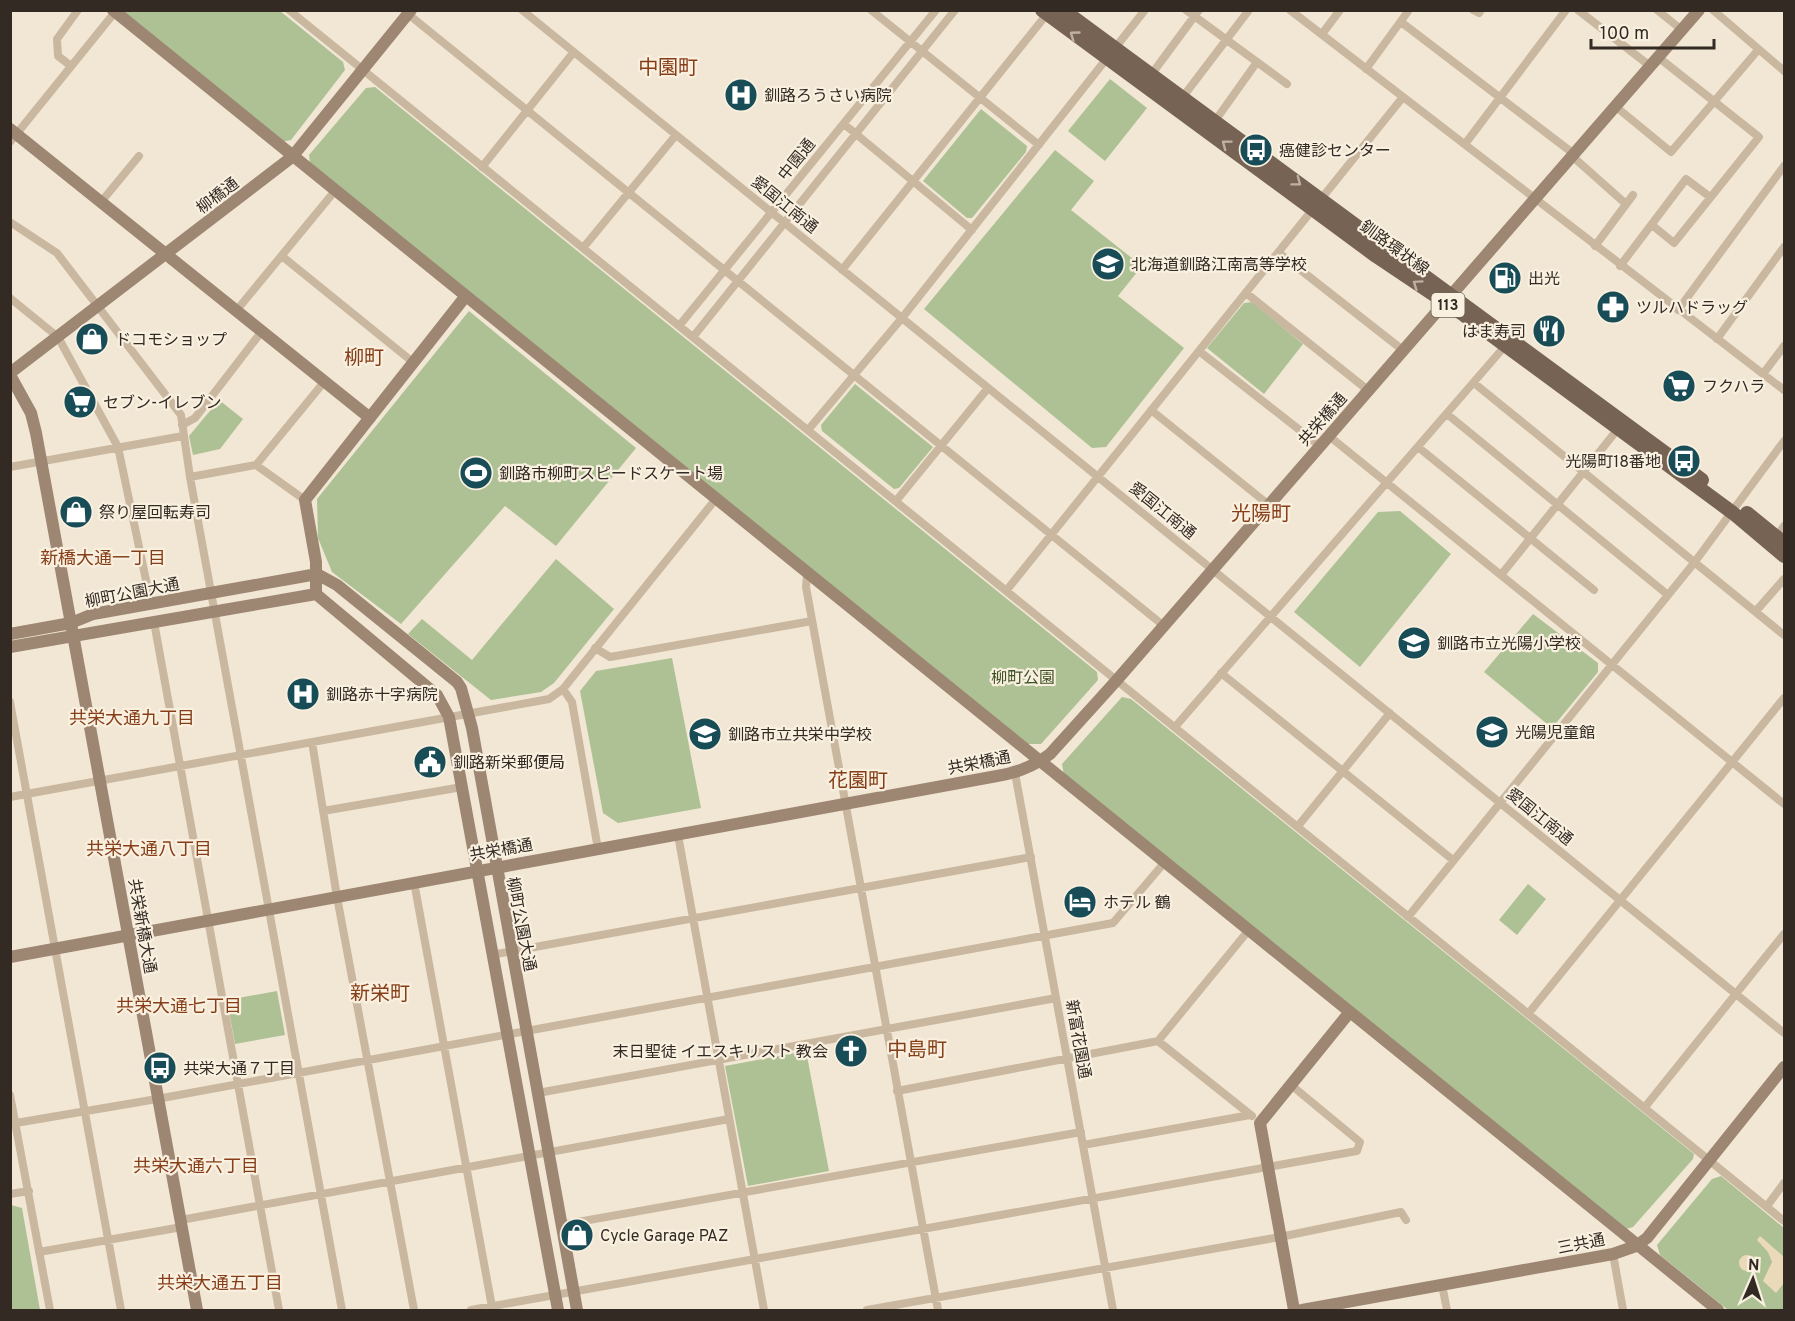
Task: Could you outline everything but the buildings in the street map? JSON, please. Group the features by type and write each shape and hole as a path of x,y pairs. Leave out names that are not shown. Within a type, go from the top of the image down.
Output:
{"main road":[{"name":"釧路環状線","path":"1063,10 1111,54 1151,75 1215,121 1317,204"},
{"name":"釧路環状線","path":"1044,12 1111,54 1736,509 1782,535"},
{"name":"釧路環状線","path":"1448,299 1505,346 1621,425"},
{"name":"釧路環状線","path":"1736,509 1785,556"}],"street":[{"path":"71,66 58,56 57,39 78,10"},
{"path":"289,10 1785,1221"},
{"name":"愛国江南通","path":"522,10 1785,1033"},
{"path":"871,10 1039,145"},
{"name":"中園通","path":"679,326 936,10"},
{"name":"中園通","path":"693,337 956,10"},
{"path":"808,430 902,318 1145,10"},
{"path":"1186,10 1197,14 1227,40 1287,84"},
{"path":"1182,98 1249,10"},
{"path":"1322,34 1340,10"},
{"path":"1366,69 1409,10"},
{"path":"1473,10 1479,14 1481,10"},
{"path":"1465,144 1566,10"},
{"path":"1578,10 1715,102 1759,137 1674,243 1652,225"},
{"path":"1657,10 1682,30"},
{"name":"共栄橋通","path":"10,957 1015,773 1038,763 1050,754 1116,681 1700,10"},
{"path":"1713,10 1785,71"},
{"path":"370,418 13,135 114,11 1038,763 1718,1311"},
{"path":"1293,11 1594,246 1785,390"},
{"path":"409,12 628,194 738,280 1164,626"},
{"name":"柳橋通","path":"10,374 292,157 409,12"},
{"path":"842,270 981,98 1044,12"},
{"path":"1151,75 1197,14"},
{"path":"1401,22 1573,155 1626,204"},
{"path":"1615,106 1671,152 1758,50"},
{"path":"483,167 573,52"},
{"path":"1215,121 1257,62"},
{"path":"1006,591 1403,97"},
{"path":"844,124 972,230"},
{"path":"583,248 676,135"},
{"path":"100,202 139,156"},
{"path":"1678,310 1785,166"},
{"path":"1620,266 1686,179 1710,198"},
{"path":"236,311 283,257 334,192"},
{"path":"1594,246 1633,195"},
{"path":"10,222 57,254 181,415 190,477 342,1311"},
{"path":"1717,339 1785,247"},
{"path":"1279,253 1404,351"},
{"path":"283,257 414,363"},
{"path":"1246,293 1369,391"},
{"path":"305,500 465,297"},
{"path":"10,298 58,337 118,447 151,604"},
{"path":"182,425 195,418 262,332"},
{"path":"1175,727 1505,346"},
{"path":"1763,374 1785,346"},
{"path":"1199,351 1320,446"},
{"name":"共栄新橋大通","path":"10,374 31,413 41,461 197,1311"},
{"path":"190,477 256,465 324,382"},
{"path":"1474,383 1785,635"},
{"path":"896,501 988,388"},
{"path":"1151,410 1269,505"},
{"path":"1447,414 1668,595"},
{"path":"1502,575 1621,425"},
{"path":"10,467 183,435"},
{"path":"1329,436 1785,804"},
{"path":"1408,917 1694,563 1785,441"},
{"path":"1418,447 1594,590"},
{"path":"256,465 305,500 317,574 315,594"},
{"path":"10,797 549,699 563,689 715,500"},
{"name":"柳町公園大通","path":"10,634 71,622 93,615 317,574 338,585 457,682 468,713 577,1311"},
{"path":"807,575 806,587 812,621 938,1311"},
{"path":"1756,611 1785,579"},
{"name":"柳町公園大通","path":"10,647 315,594 437,695 449,717 558,1311"},
{"path":"595,648 610,657 812,621"},
{"path":"154,622 279,1311"},
{"path":"1221,673 1454,860"},
{"path":"563,689 572,702 598,849"},
{"path":"1528,1014 1785,698"},
{"path":"10,702 121,1311"},
{"path":"1299,826 1390,713"},
{"path":"312,742 337,897 414,1311"},
{"name":"新富花園通","path":"1015,773 1113,1311"},
{"path":"323,811 462,787"},
{"path":"678,835 764,1311"},
{"path":"491,955 1031,856"},
{"path":"13,1123 157,1099 1113,923 1164,863"},
{"path":"414,882 492,1306"},
{"path":"897,1091 1158,1041 1248,930"},
{"path":"1645,1107 1785,934"},
{"path":"538,1093 1056,998"},
{"path":"1083,1145 1255,1119 1291,1085 1349,1013"},
{"path":"1158,1041 1255,1119 1267,1167 1294,1311"},
{"name":"三共通","path":"1302,1311 1613,1254 1636,1246 1647,1238 1785,1067"},
{"path":"471,1311 1267,1167 1357,1150 1360,1147 1360,1142 1291,1085"},
{"path":"10,1095 13,1123 29,1191 50,1311"},
{"path":"39,1252 108,1240 259,1205 729,1119"},
{"path":"561,1225 1081,1132"},
{"path":"1767,1206 1785,1183"},
{"path":"10,1194 29,1191"},
{"path":"867,1311 1280,1237 1401,1212 1406,1220"},
{"path":"1613,1254 1623,1311"},
{"path":"1442,1285 1447,1311"}],"green space":[{"path":"120,11 280,11 343,62 345,70 291,140 281,142"},
{"path":"1110,79 1147,108 1105,161 1068,131"},
{"name":"柳町公園","path":"375,87 1097,672 1098,680 1041,744 1026,744 310,163 309,155 366,88"},
{"path":"981,109 1027,146 1026,152 972,218 967,218 923,181"},
{"path":"1055,150 1094,181 1071,210 1142,266 1118,296 1184,348 1106,447 1092,448 924,309"},
{"path":"1252,302 1303,344 1264,394 1207,348 1244,303"},
{"name":"釧路市柳町スピードスケート場","path":"469,311 636,448 556,546 505,506 401,624 332,572 318,538 317,499"},
{"path":"855,384 933,447 899,488 894,489 822,431 821,425"},
{"path":"219,400 243,419 220,449 193,455 189,436"},
{"path":"1400,511 1451,554 1360,667 1294,612 1378,512"},
{"path":"556,559 614,609 554,683 541,692 491,700 408,634 422,619 472,660"},
{"path":"1533,614 1598,663 1598,672 1552,728 1484,672"},
{"path":"672,658 701,808 618,823 603,813 580,691 596,671"},
{"path":"1122,697 1131,699 1694,1154 1693,1159 1633,1227 1626,1229 1064,775 1062,764"},
{"path":"1528,884 1546,899 1517,935 1499,920"},
{"path":"277,991 285,1035 235,1044 227,1000"},
{"path":"806,1051 829,1171 748,1186 725,1066"},
{"path":"1721,1176 1784,1228 1784,1310 1728,1310 1660,1255 1657,1245 1712,1179"},
{"path":"11,1205 22,1208 40,1310 11,1310"}],"shaded area":[{"path":"1760,1236 1784,1257 1784,1283 1776,1293 1763,1281 1772,1262 1768,1252 1757,1240"},
{"path":"1744,1255 1750,1255 1755,1263 1753,1269 1744,1271 1739,1266 1739,1260"}],"place":[{"name":"釧路ろうさい病院","path":"741,95"},
{"name":"癌健診センター","path":"1256,150"},
{"name":"北海道釧路江南高等学校","path":"1108,264"},
{"name":"出光","path":"1505,278"},
{"name":"ツルハドラッグ","path":"1613,307"},
{"name":"はま寿司","path":"1549,331"},
{"name":"ドコモショップ","path":"92,339"},
{"name":"フクハラ","path":"1679,386"},
{"name":"セブン-イレブン","path":"80,402"},
{"name":"光陽町18番地","path":"1684,461"},
{"name":"釧路市柳町スピードスケート場","path":"476,473"},
{"name":"祭り屋回転寿司","path":"76,512"},
{"name":"釧路市立光陽小学校","path":"1414,643"},
{"name":"釧路赤十字病院","path":"303,694"},
{"name":"光陽児童館","path":"1492,732"},
{"name":"釧路市立共栄中学校","path":"705,734"},
{"name":"釧路新栄郵便局","path":"430,762"},
{"name":"ホテル 鶴","path":"1080,902"},
{"name":"末日聖徒 イエスキリスト 教会","path":"851,1051"},
{"name":"共栄大通７丁目","path":"160,1068"},
{"name":"Cycle Garage PAZ","path":"577,1235"}],"district":[{"name":"中園町","path":"668,67"},
{"name":"柳町","path":"364,357"},
{"name":"光陽町","path":"1261,513"},
{"name":"新橋大通一丁目","path":"103,558"},
{"name":"共栄大通九丁目","path":"132,718"},
{"name":"花園町","path":"858,780"},
{"name":"共栄大通八丁目","path":"149,849"},
{"name":"新栄町","path":"380,993"},
{"name":"共栄大通七丁目","path":"179,1006"},
{"name":"中島町","path":"917,1049"},
{"name":"共栄大通六丁目","path":"196,1166"},
{"name":"共栄大通五丁目","path":"220,1283"}]}
